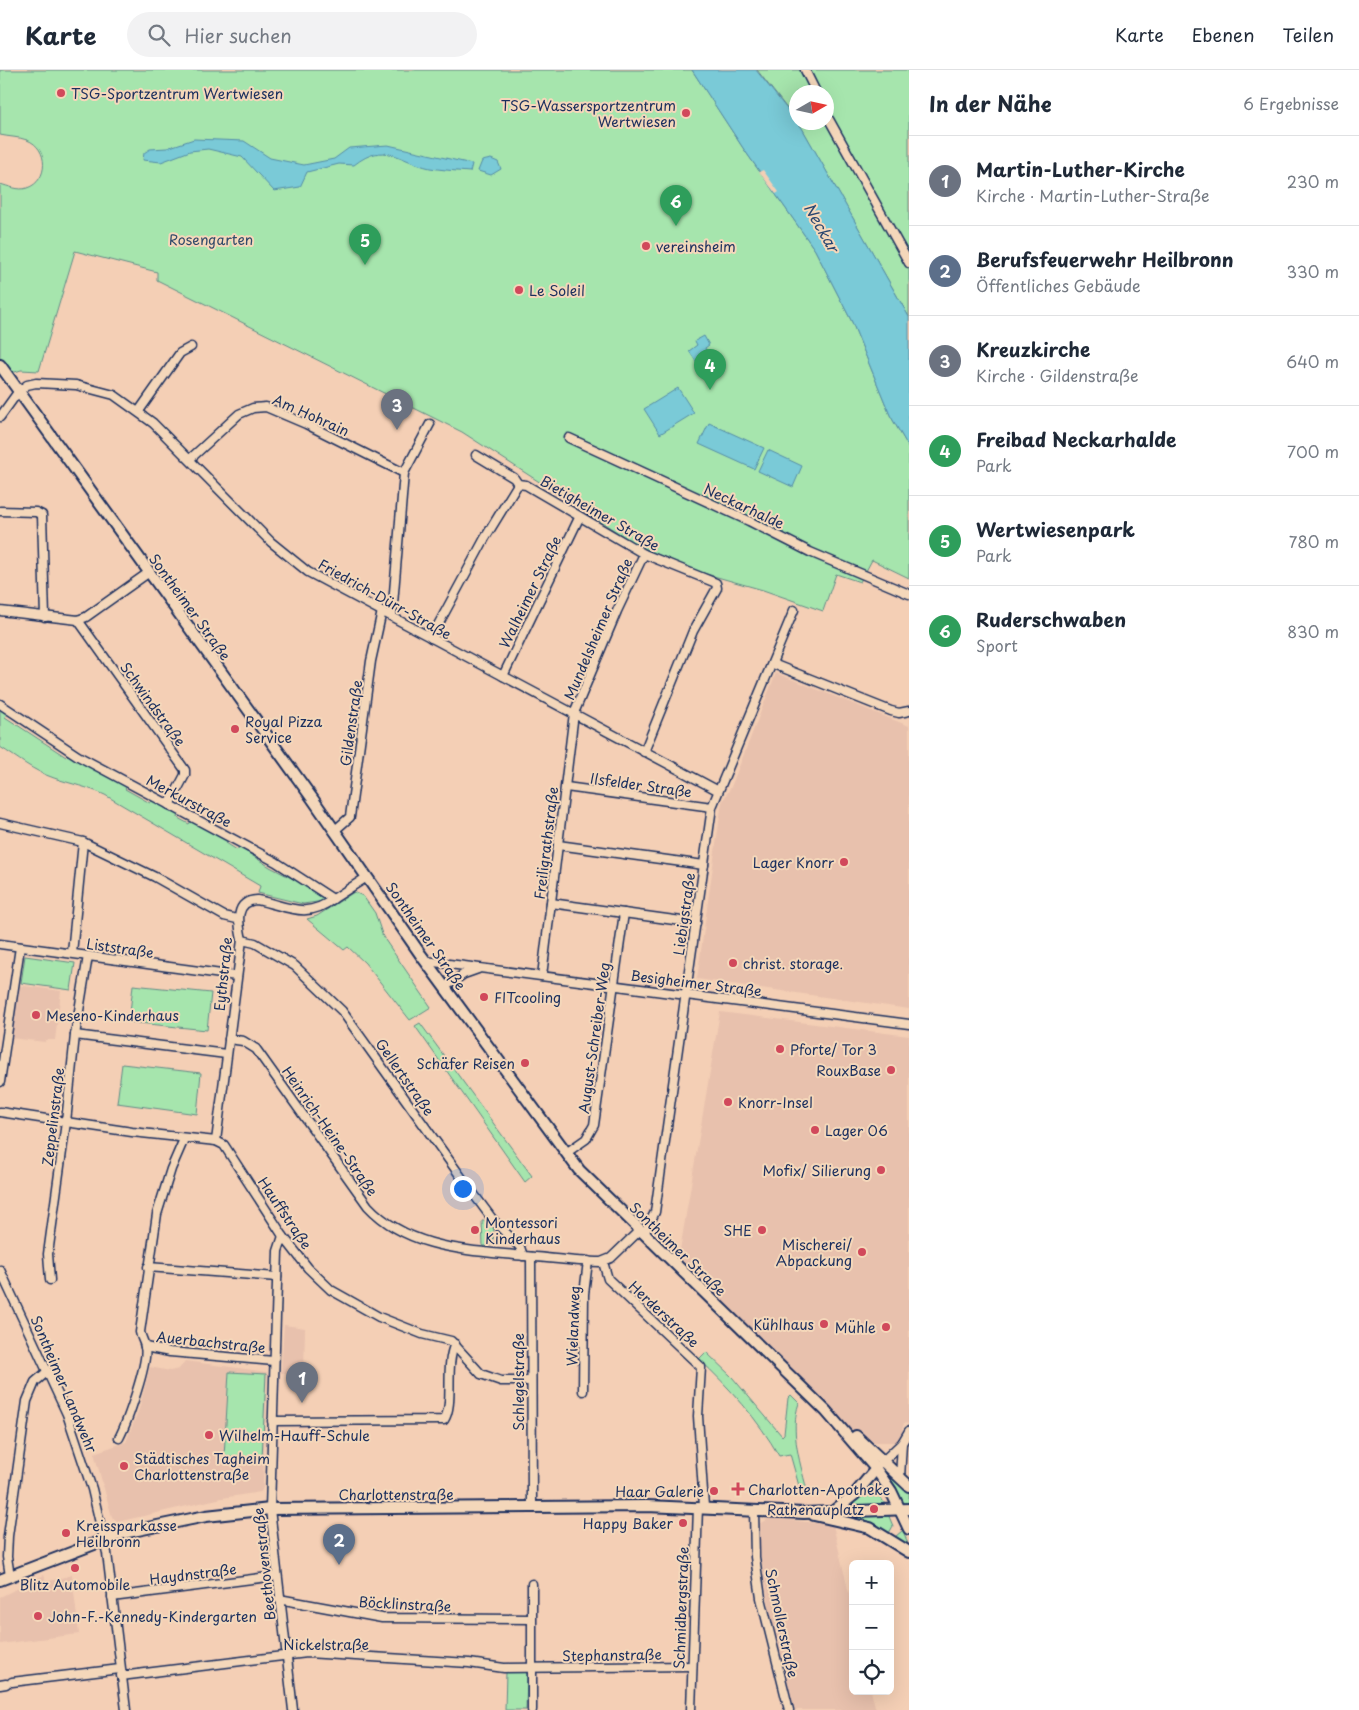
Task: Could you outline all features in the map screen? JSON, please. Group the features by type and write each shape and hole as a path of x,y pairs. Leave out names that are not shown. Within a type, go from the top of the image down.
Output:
{"main road":[{"name":"Sontheimer Straße","path":"0,365 426,961 566,1153 600,1193 826,1411 879,1465 905,1510 909,1529"},
{"path":"834,1510 855,1494 879,1465 909,1486"},
{"name":"Charlottenstraße","path":"0,1580 105,1539 139,1529 206,1516 270,1509 701,1507 804,1513 870,1528 909,1552"},
{"name":"Charlottenstraße","path":"804,1513 834,1510 905,1510"}],"street":[{"path":"805,70 812,85"},
{"path":"834,128 909,263"},
{"path":"139,411 180,352 192,347"},
{"name":"Friedrich-Dürr-Straße","path":"18,392 27,385 36,383 76,385 114,395 139,411 190,459 284,554 325,582 717,790"},
{"path":"0,417 18,392"},
{"name":"Am Hohrain","path":"190,459 239,414 253,408 266,408 306,424 404,473"},
{"path":"392,616 404,473 430,424"},
{"name":"Neckarhalde","path":"569,438 749,521 810,552 909,594"},
{"name":"Bietigheimer Straße","path":"476,455 514,478 518,484 526,485 579,518 644,554 716,583 717,588 687,646 644,752"},
{"path":"431,638 485,538 518,484"},
{"path":"0,511 36,512 42,515 45,617"},
{"name":"Walheimer Straße","path":"503,676 579,518"},
{"name":"Mundelsheimer Straße","path":"574,713 613,620 644,554"},
{"path":"0,611 78,620 148,573"},
{"name":"Liebigstraße","path":"642,1232 655,1212 712,807 717,790 727,774 794,610"},
{"name":"Gildenstraße","path":"334,831 350,817 372,661 382,611"},
{"name":"Schwindstraße","path":"78,620 185,770 185,775 169,805"},
{"path":"773,664 892,711 899,713 909,711"},
{"name":"Merkurstraße","path":"0,704 78,756 276,862 334,899"},
{"name":"Freiligrathstraße","path":"542,976 574,713"},
{"name":"Ilsfelder Straße","path":"566,787 712,807"},
{"path":"0,823 83,842 155,877 224,916 238,919"},
{"path":"72,953 83,842"},
{"path":"558,845 704,865"},
{"path":"334,899 367,877"},
{"name":"Eythstraße","path":"216,1141 242,940 238,919 241,908 253,900 307,911 317,909 334,899"},
{"path":"551,903 696,923"},
{"name":"August-Schreiber-Weg","path":"566,1153 586,1139 594,1125 624,913"},
{"name":"Gellertstraße","path":"242,940 255,943 295,966 342,1011 493,1220 527,1256"},
{"name":"Liststraße","path":"0,944 236,976"},
{"path":"0,1082 20,947"},
{"name":"Zeppelinstraße","path":"50,1280 48,1254 66,1122 75,1035 88,956"},
{"name":"Besigheimer Straße","path":"426,961 909,1024"},
{"path":"445,987 464,974 480,968"},
{"path":"75,1035 226,1054"},
{"name":"Heinrich-Heine-Straße","path":"229,1039 243,1041 256,1048 344,1176 368,1206 389,1225 411,1237 475,1253 603,1262"},
{"path":"0,1112 24,1118 216,1141"},
{"path":"120,1438 137,1388 145,1347 140,1332 156,1214 184,1138"},
{"name":"Hauffstraße","path":"216,1141 224,1145 283,1236 308,1268 339,1296 379,1318 455,1344"},
{"path":"603,1262 611,1258 642,1232"},
{"name":"Beethovenstraße","path":"283,1236 278,1251 270,1509 276,1576 293,1710"},
{"name":"Schlegelstraße","path":"527,1256 532,1507"},
{"name":"Wielandweg","path":"583,1391 584,1294 588,1261"},
{"name":"Herderstraße","path":"603,1262 608,1279 701,1367 698,1423 701,1507"},
{"path":"148,1267 277,1277"},
{"name":"Sontheimer Landwehr","path":"0,1271 48,1371 82,1454 105,1539 126,1710"},
{"path":"455,1344 470,1365 481,1374 501,1380 530,1380"},
{"path":"272,1421 444,1420 447,1412 450,1360 455,1344"},
{"name":"Auerbachstraße","path":"145,1347 170,1352 274,1361"},
{"path":"10,1576 7,1557 8,1536 27,1401 35,1382 48,1371"},
{"path":"879,1465 902,1443 909,1431"},
{"path":"900,1478 902,1443"},
{"name":"Schmidbergstraße","path":"691,1710 701,1507"},
{"name":"Schmollerstraße","path":"754,1510 755,1557 761,1598 789,1710"},
{"name":"Haydnstraße","path":"112,1597 276,1576"},
{"path":"532,1584 532,1710"},
{"name":"Böcklinstraße","path":"279,1599 382,1618 532,1619"},
{"name":"Nickelstraße","path":"6,1683 287,1655 318,1654 532,1669"},
{"name":"Stephanstraße","path":"532,1669 692,1666"}],"shaded area":[{"path":"776,673 909,726 909,1009 697,979 722,802 731,787"},
{"name":"Meseno-Kinderhaus","path":"18,985 61,991 55,1040 46,1040 45,1042 11,1038"},
{"path":"720,1012 909,1036 909,1424 904,1423 899,1442 861,1442 783,1371 679,1256"},
{"path":"284,1325 305,1328 304,1374 281,1373"},
{"name":"Wilhelm-Hauff-Schule","path":"185,1361 267,1372 263,1487 261,1492 222,1498 117,1522 112,1517 94,1453 126,1442 139,1409 150,1367 170,1371 179,1369"},
{"path":"771,1518 833,1525 849,1594 849,1695 872,1695 876,1710 794,1710 770,1612 760,1552 760,1523"},
{"name":"John-F.-Kennedy-Kindergarten","path":"44,1575 46,1582 72,1575 79,1634 0,1644 0,1597"}],"green space":[{"name":"Rosengarten","path":"0,70 692,70 743,148 815,250 852,322 890,415 909,448 909,578 872,560 860,582 836,574 823,611 763,590 696,571 637,545 462,432 157,280 157,272 75,251 39,371 21,370 0,377 0,184 17,189 27,188 39,179 44,164 39,150 34,144 24,139 0,135"},
{"path":"757,70 909,70 909,317 803,130 834,130 834,85 789,85 789,111"},
{"path":"0,707 7,713 5,717 66,757 69,754 127,786 125,789 150,803 152,800 179,814 178,818 189,824 191,821 228,840 226,843 237,850 239,847 270,867 322,894 325,899 324,901 303,904 258,893 260,886 105,795 54,778 32,768 0,747"},
{"path":"354,892 363,896 375,913 383,937 431,1007 410,1020 365,963 348,947 344,950 307,919 317,916"},
{"path":"25,956 75,963 71,990 21,983"},
{"path":"133,985 211,993 207,1030 129,1022"},
{"path":"420,1023 532,1176 525,1182 415,1026"},
{"path":"122,1064 201,1073 197,1114 117,1103"},
{"path":"482,1221 488,1221 494,1227 493,1242 489,1246 483,1246"},
{"path":"706,1352 732,1377 782,1436 784,1434 788,1398 791,1395 799,1403 795,1425 797,1448 808,1494 801,1493 790,1454 779,1456 762,1429 743,1405 699,1359"},
{"path":"229,1372 266,1374 262,1459 224,1457"},
{"path":"887,1473 909,1493 909,1503 903,1503"},
{"path":"870,1482 885,1504 847,1505"},
{"path":"888,1514 893,1526 889,1533 877,1526 845,1516"},
{"path":"903,1530 909,1547 895,1537"},
{"path":"506,1672 527,1672 526,1710 505,1710"}],"water":[{"name":"Neckar","path":"692,70 756,70 789,112 789,130 803,130 909,317 909,448 890,415 852,322 815,250 743,148"},
{"path":"194,139 244,141 270,158 304,165 334,159 349,148 388,145 472,164 470,172 445,170 419,165 392,154 375,154 354,165 339,164 307,172 300,187 274,191 242,157 208,149 190,151 161,162 143,160 144,153 150,149 167,148"},
{"path":"491,159 498,162 501,169 491,175 478,171 482,161"},
{"path":"704,336 709,345 705,348 709,356 697,363 689,351 697,345 695,341"},
{"path":"678,388 694,413 660,434 644,409"},
{"path":"709,423 764,448 754,469 699,444"},
{"path":"768,450 802,466 793,487 758,471"}],"pier":[{"path":"763,170 779,192 776,194 759,172"}],"place":[{"name":"TSG-Sportzentrum Wertwiesen","path":"61,93"},
{"name":"TSG-Wassersportzentrum Wertwiesen","path":"686,113"},
{"name":"Ruderschwaben","path":"676,226"},
{"name":"vereinsheim","path":"646,246"},
{"name":"Wertwiesenpark","path":"365,265"},
{"name":"Le Soleil","path":"519,290"},
{"name":"Freibad Neckarhalde","path":"710,390"},
{"name":"Kreuzkirche","path":"397,430"},
{"name":"Royal Pizza Service","path":"235,729"},
{"name":"Lager Knorr","path":"844,862"},
{"name":"christ. storage.","path":"733,963"},
{"name":"FITcooling","path":"484,997"},
{"name":"Meseno-Kinderhaus","path":"36,1015"},
{"name":"Pforte/ Tor 3","path":"780,1049"},
{"name":"Schäfer Reisen","path":"525,1063"},
{"name":"RouxBase","path":"891,1070"},
{"name":"Knorr-Insel","path":"728,1102"},
{"name":"Lager 06","path":"815,1130"},
{"name":"Mofix/ Silierung","path":"881,1170"},
{"name":"Montessori Kinderhaus","path":"475,1230"},
{"name":"SHE","path":"762,1230"},
{"name":"Mischerei/ Abpackung","path":"862,1252"},
{"name":"Kühlhaus","path":"824,1324"},
{"name":"Mühle","path":"886,1327"},
{"name":"Martin-Luther-Kirche","path":"302,1403"},
{"name":"Wilhelm-Hauff-Schule","path":"209,1435"},
{"name":"Städtisches Tagheim Charlottenstraße","path":"124,1466"},
{"name":"Charlotten-Apotheke","path":"738,1489"},
{"name":"Haar Galerie","path":"714,1491"},
{"name":"Rathenauplatz","path":"874,1509"},
{"name":"Happy Baker","path":"683,1523"},
{"name":"Kreissparkasse Heilbronn","path":"66,1533"},
{"name":"Berufsfeuerwehr Heilbronn","path":"339,1565"},
{"name":"Blitz Automobile","path":"75,1568"},
{"name":"John-F.-Kennedy-Kindergarten","path":"38,1616"}]}
